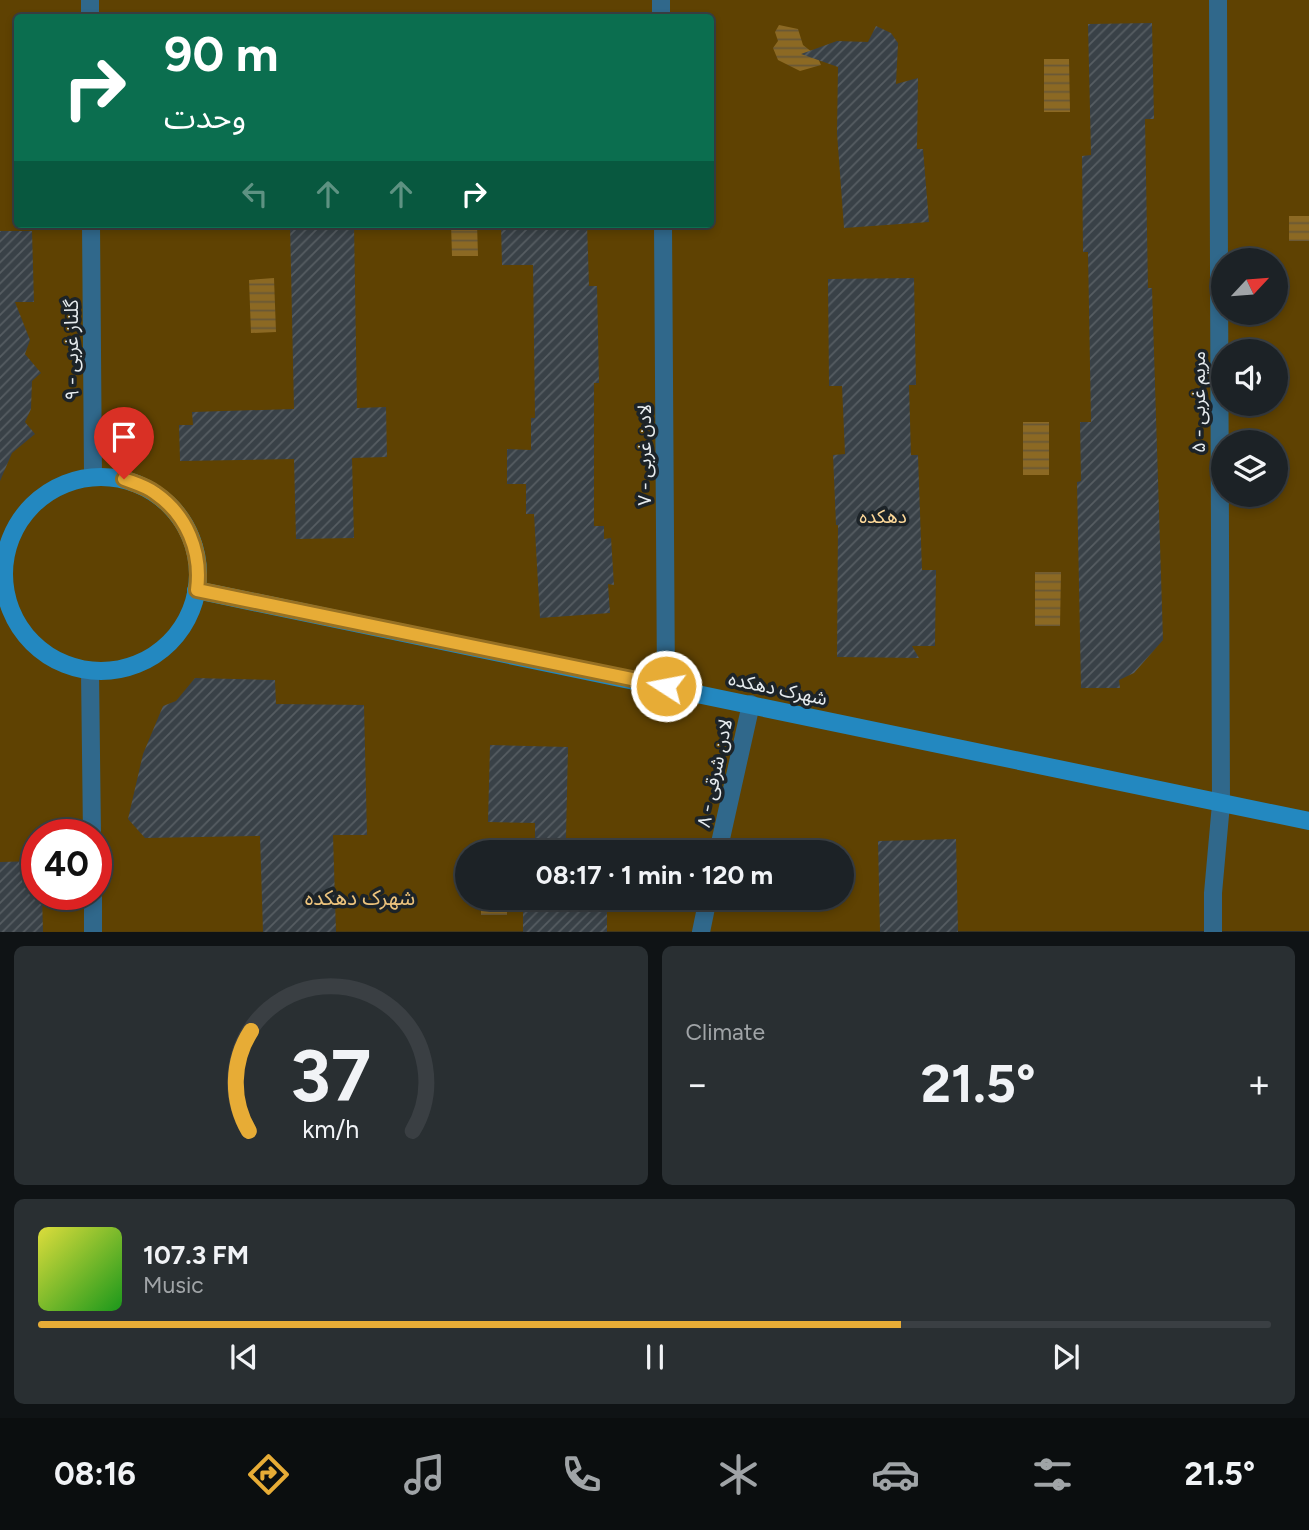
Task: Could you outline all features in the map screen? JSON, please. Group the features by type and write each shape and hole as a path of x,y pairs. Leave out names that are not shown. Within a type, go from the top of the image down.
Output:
{"street":[{"name":"مریم غربی - ۵","path":"1213,932 1213,893 1221,804 1218,0"},
{"name":"گلناز غربی - ۹","path":"91,228 93,476"},
{"name":"لادن غربی - ۷","path":"663,228 666,686"},
{"path":"93,476 124,479 153,491 177,512 193,541 199,574 193,607 178,636 153,658 122,670 90,672 58,662 31,643 12,617 3,587 2,554 16,525 35,500 62,484 93,476"},
{"name":"شهرک دهکده","path":"197,590 1309,821"},
{"path":"90,672 92,819"},
{"name":"لادن شرقی - ۸","path":"721,840 751,704"},
{"path":"93,910 93,932"},
{"path":"701,932 706,910"}],"green space":[{"name":"دهکده","path":"0,0 1309,0 1309,931 0,932"}],"shaded area":[{"path":"779,25 798,29 803,45 817,56 821,65 800,71 778,60 773,48 778,41 775,32"},
{"path":"1044,59 1069,59 1070,112 1044,112"},
{"path":"1289,216 1309,216 1309,241 1289,241"},
{"path":"451,228 477,228 478,256 452,256"},
{"path":"274,278 276,332 251,333 249,280"},
{"path":"1023,422 1049,422 1049,475 1023,475"},
{"path":"1035,572 1061,572 1060,626 1035,626"},
{"path":"481,910 507,910 507,915 481,915"}],"building":[{"path":"1152,23 1154,119 1145,119 1148,288 1152,288 1163,640 1134,673 1119,680 1120,688 1081,688 1077,482 1081,481 1080,422 1091,422 1088,252 1083,252 1082,156 1091,155 1088,24"},
{"path":"876,26 891,33 898,43 896,84 918,78 917,149 923,149 929,222 844,228 837,133 838,67 801,54 837,41 868,42"},
{"path":"290,228 354,228 357,408 386,407 387,457 352,458 354,538 296,539 294,459 180,461 179,425 193,425 192,412 294,409"},
{"path":"501,228 587,228 589,286 597,286 599,383 594,383 594,526 604,526 604,539 611,538 614,585 608,584 610,613 540,618 534,514 526,514 526,484 507,484 507,449 531,450 531,418 535,418 533,265 502,265"},
{"path":"0,231 32,231 34,302 15,302 30,340 25,354 41,373 32,381 31,409 25,422 35,434 12,453 0,481"},
{"path":"914,278 916,385 909,385 911,455 918,455 922,570 936,570 935,646 912,646 919,658 837,657 838,525 833,455 845,454 842,386 829,386 828,279"},
{"path":"195,678 275,680 276,704 364,705 367,835 333,835 336,932 263,932 260,836 145,838 128,819 143,754 163,706 176,701"},
{"path":"490,745 568,747 566,838 569,840 535,840 535,823 488,822"},
{"path":"956,839 958,932 880,932 878,841"},
{"path":"21,861 21,910 42,910 43,932 0,932 0,862"},
{"path":"523,910 607,910 607,932 523,932"}],"district":[{"name":"شهرک دهکده","path":"360,898"}],"route":[{"path":"124,479 153,491 177,512 193,541 199,574 197,590 666,686"}]}
